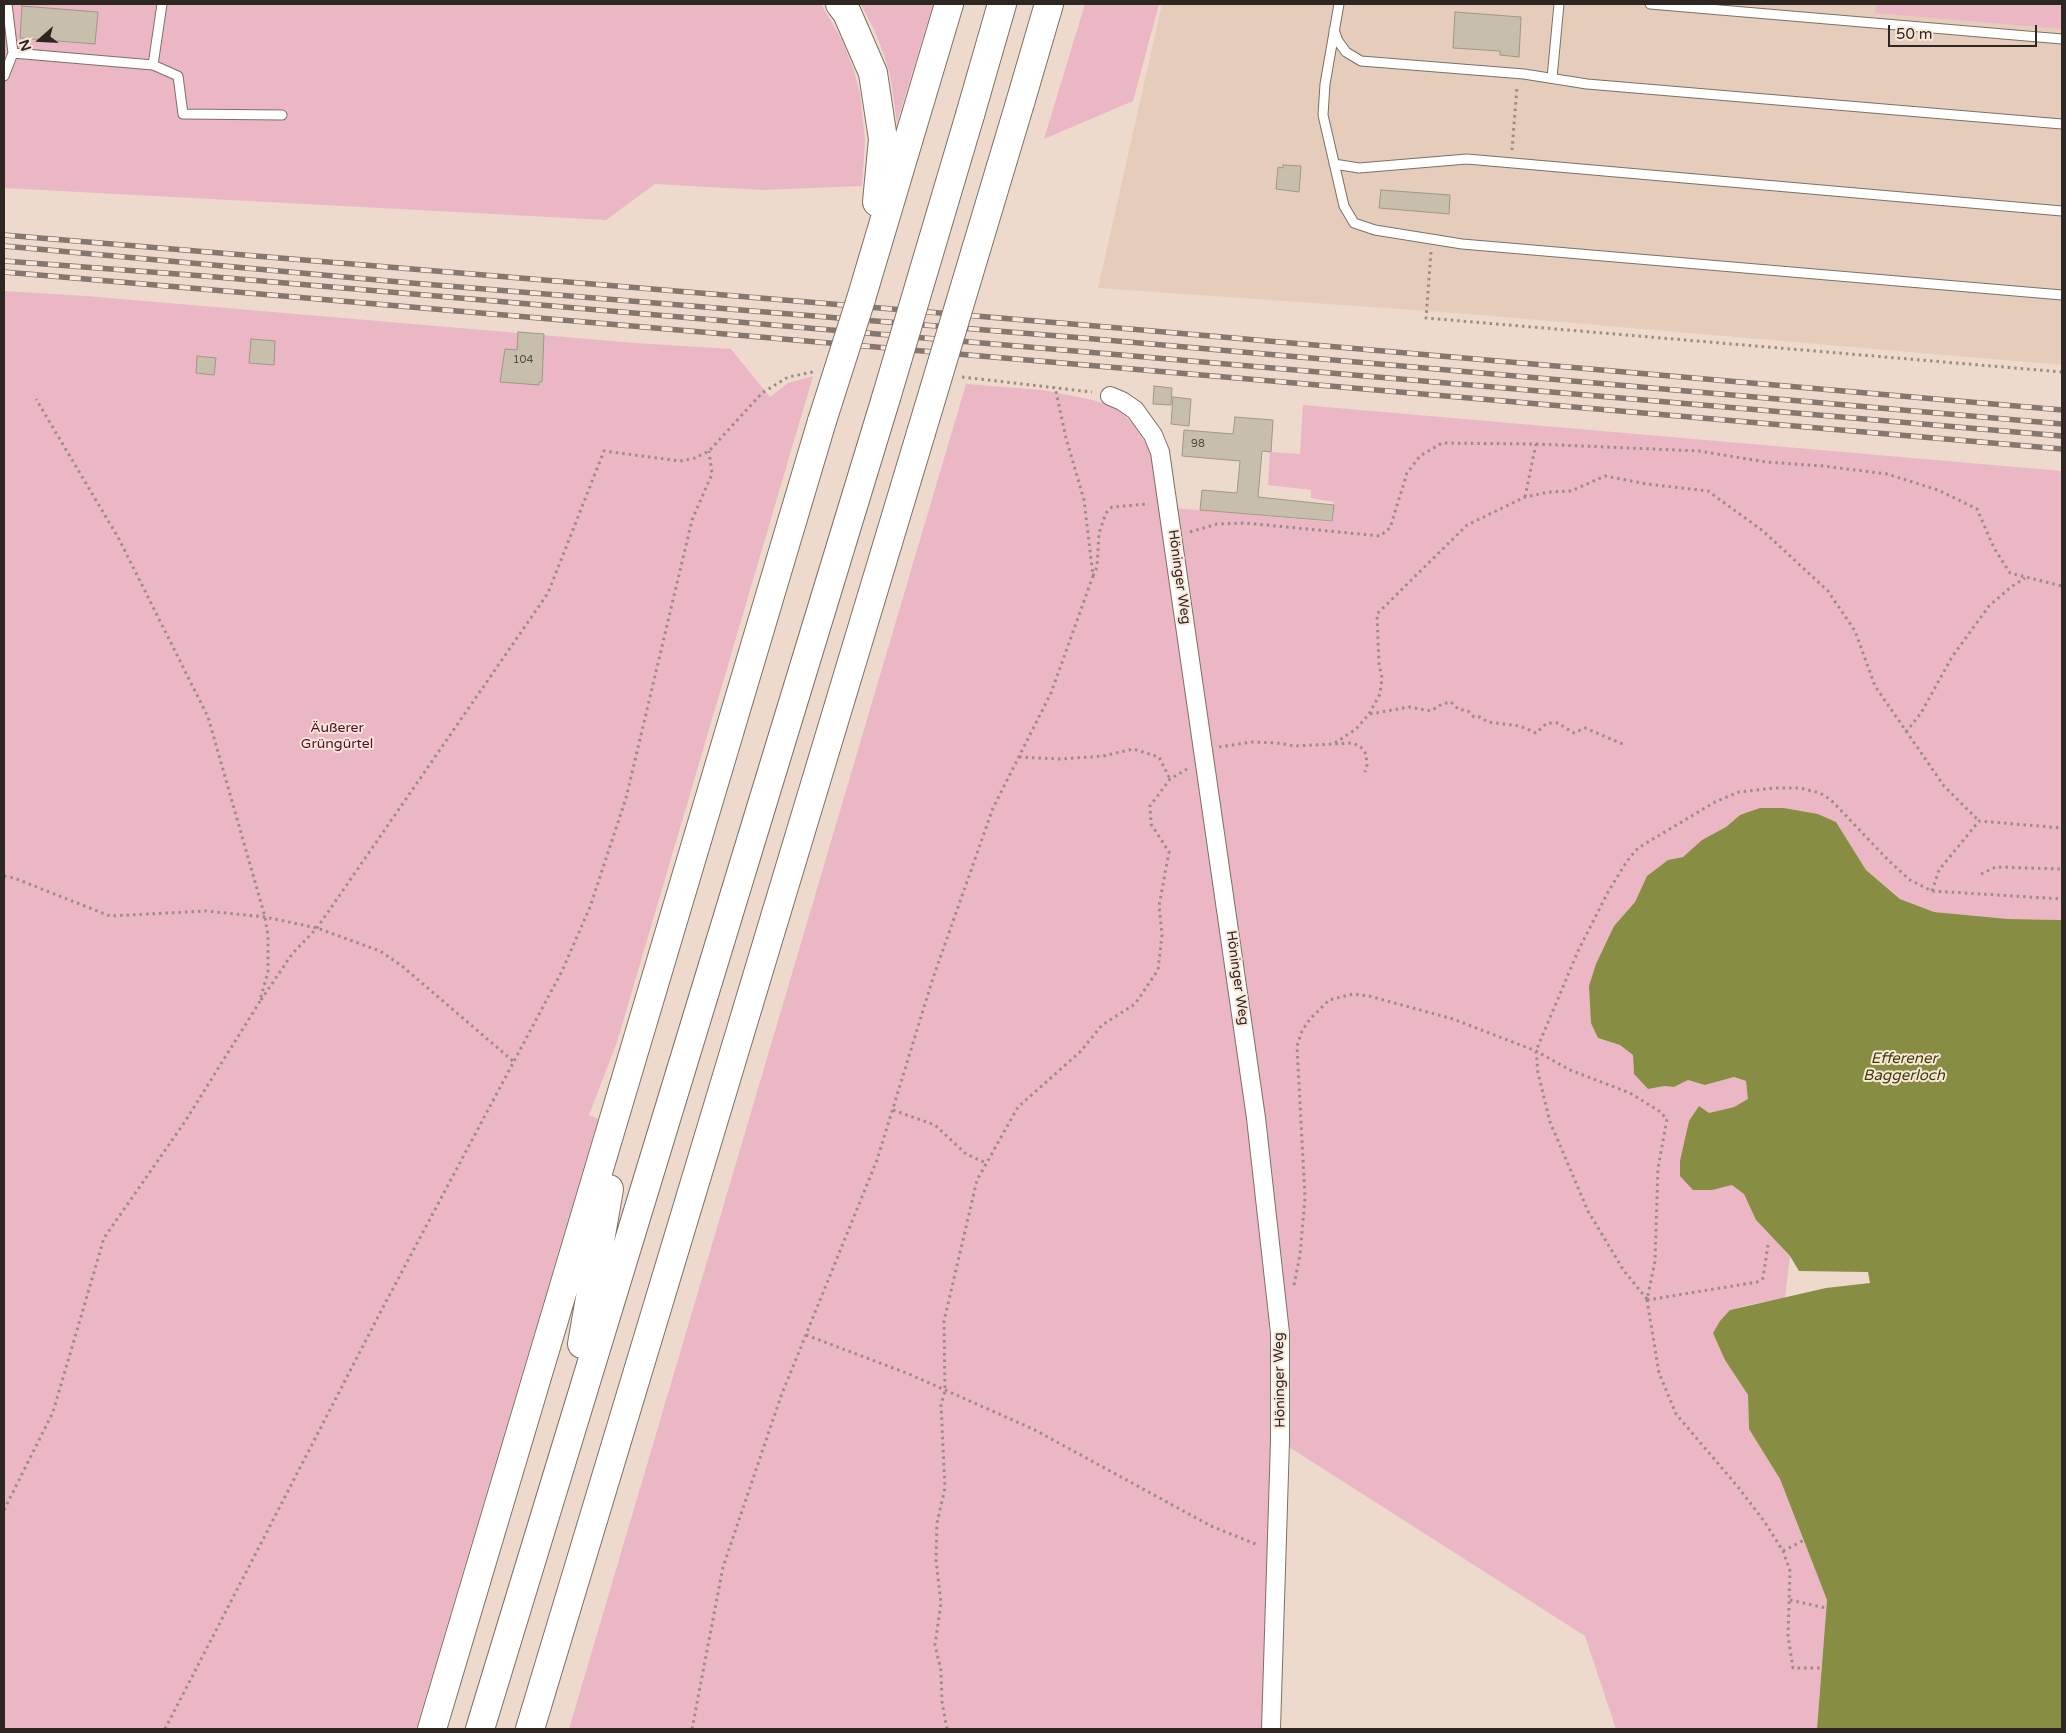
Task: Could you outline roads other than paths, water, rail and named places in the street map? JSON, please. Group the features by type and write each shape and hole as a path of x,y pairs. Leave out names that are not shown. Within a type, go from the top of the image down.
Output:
{"highway":[{"path":"840,4 847,13 873,73 883,139 879,191 861,299"},
{"path":"432,1729 822,421 861,299 949,4"},
{"path":"480,1729 886,398 1002,4"},
{"path":"530,1729 1049,4"},
{"path":"560,1465 635,1050"}],"street":[{"name":"Höninger Weg","path":"1110,396 1122,400 1135,410 1153,435 1160,452 1256,1118 1280,1333 1280,1441 1270,1729"}],"lane":[{"path":"4,76 13,54 7,4"},
{"path":"153,65 162,4"},
{"path":"1339,4 1325,84 1323,114 1344,206 1354,223 1375,230 1472,245 2062,295"},
{"path":"1552,78 1559,4"},
{"path":"1650,4 2062,40"},
{"path":"1334,29 1338,41 1346,52 1361,61 1518,73 1587,84 2062,124"},
{"path":"13,54 153,65 178,76 184,114 282,115"},
{"path":"1334,164 1359,168 1467,159 2062,211"}],"water":[{"name":"Efferener Baggerloch","path":"1760,808 1784,808 1818,814 1836,822 1866,870 1900,899 1934,912 2008,919 2062,920 2062,1729 1817,1729 1827,1600 1780,1479 1749,1429 1748,1395 1725,1360 1713,1333 1720,1321 1730,1310 1826,1288 1870,1283 1868,1272 1799,1271 1790,1256 1756,1220 1744,1194 1732,1185 1712,1190 1693,1190 1680,1176 1680,1161 1689,1121 1699,1106 1709,1113 1734,1107 1748,1099 1746,1081 1734,1077 1705,1085 1688,1080 1674,1087 1665,1086 1648,1089 1634,1074 1633,1055 1620,1045 1598,1038 1591,1023 1589,986 1596,964 1614,926 1635,902 1647,876 1668,860 1683,857 1702,840 1726,827 1740,815"}],"railway":[{"path":"4,235 1084,325 2062,410"},
{"path":"4,246 411,283 1083,338 2062,424"},
{"path":"4,261 204,276 2062,436"},
{"path":"4,272 2062,449"}],"park label":[{"name":"Äußerer Grüngürtel","path":"337,736"}]}
